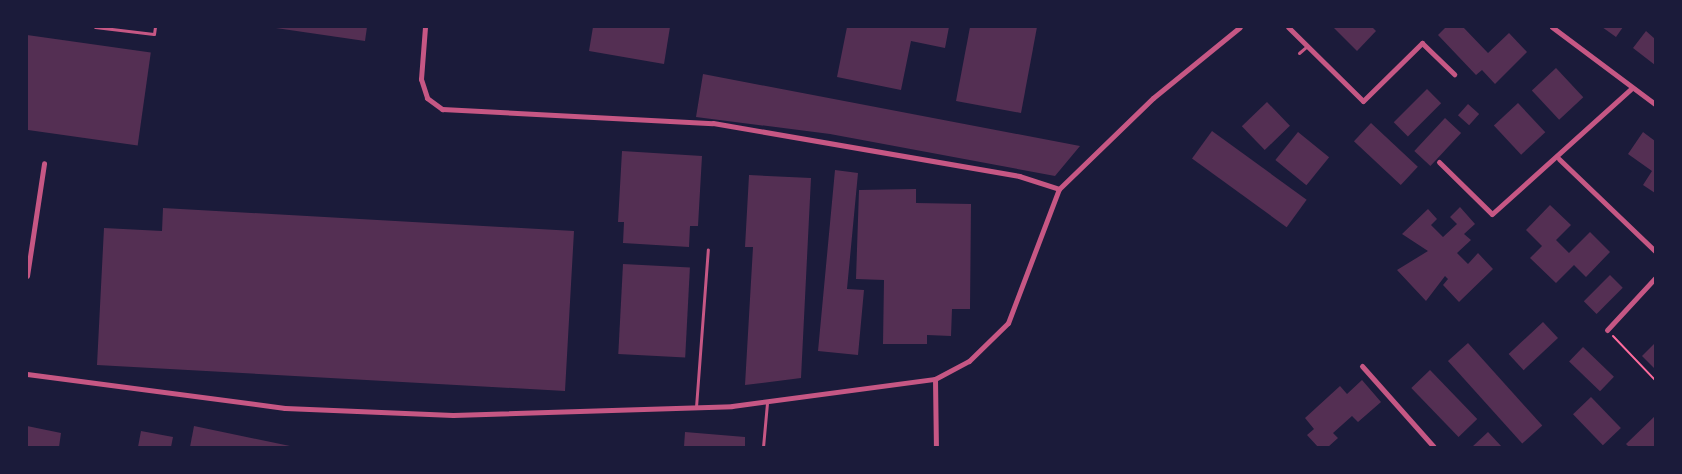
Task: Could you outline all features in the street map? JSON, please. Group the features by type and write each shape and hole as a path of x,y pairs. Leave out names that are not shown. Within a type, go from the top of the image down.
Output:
{"street":[{"path":"425,27 421,79 427,98 442,109 713,123 1019,176 1059,189"},
{"path":"27,374 285,408 453,415 767,403 935,379 969,361 1008,323 1059,189 1153,98 1240,27"},
{"path":"1288,27 1361,103 1422,43 1454,74"},
{"path":"1552,27 1655,104"},
{"path":"1439,162 1492,214 1559,159 1632,88"},
{"path":"1559,159 1655,251"},
{"path":"27,276 44,163"},
{"path":"1607,330 1655,278"},
{"path":"1362,366 1434,447"},
{"path":"935,379 936,447"}],"lane":[{"path":"95,27 154,34 155,27"},
{"path":"1299,53 1307,46"},
{"path":"696,407 708,249"},
{"path":"763,447 767,403"}],"path":[{"path":"1607,330 1655,380"}],"building":[{"path":"269,27 367,27 365,41"},
{"path":"593,27 670,27 664,64 589,51"},
{"path":"847,27 949,27 945,48 911,41 901,90 837,77"},
{"path":"970,27 1037,27 1021,113 956,101"},
{"path":"1333,27 1372,27 1376,31 1357,51"},
{"path":"1446,27 1463,27 1488,53 1509,33 1527,52 1495,84 1482,70 1476,75 1438,35"},
{"path":"1602,27 1623,27 1616,37"},
{"path":"1646,31 1655,39 1655,65 1633,48"},
{"path":"27,35 151,52 138,145 27,130"},
{"path":"1556,68 1583,97 1559,120 1532,91"},
{"path":"703,74 1080,146 1055,176 830,134 696,117"},
{"path":"1427,89 1441,103 1408,136 1394,122"},
{"path":"1267,102 1290,126 1265,150 1242,126"},
{"path":"1518,103 1545,132 1521,155 1494,126"},
{"path":"1468,104 1479,114 1469,125 1458,115"},
{"path":"1445,118 1461,133 1430,166 1414,151"},
{"path":"1371,123 1418,167 1401,185 1354,141"},
{"path":"1212,131 1307,200 1287,227 1192,159"},
{"path":"1298,132 1329,157 1306,185 1275,160"},
{"path":"1643,132 1655,141 1655,193 1643,185 1652,171 1628,154"},
{"path":"622,151 702,156 698,226 690,226 689,247 623,243 624,222 618,222"},
{"path":"835,170 858,173 847,289 864,290 858,355 818,351"},
{"path":"749,175 811,178 801,378 745,385 753,247 745,247"},
{"path":"916,189 916,203 971,204 970,309 952,309 951,336 927,335 927,344 883,344 884,280 856,279 859,190"},
{"path":"1550,205 1571,225 1556,240 1569,253 1590,232 1610,252 1586,277 1574,265 1556,283 1530,258 1542,246 1526,230"},
{"path":"1460,207 1475,224 1464,234 1471,240 1457,253 1468,264 1478,253 1493,269 1459,302 1443,285 1448,279 1445,276 1426,301 1397,270 1428,251 1402,234 1428,209 1437,219 1431,225 1443,237 1457,224 1450,217"},
{"path":"163,208 574,231 565,391 97,365 104,228 162,231"},
{"path":"623,264 690,268 685,357 618,354"},
{"path":"1610,275 1623,288 1597,314 1584,301"},
{"path":"1543,322 1558,338 1524,370 1509,354"},
{"path":"1468,343 1542,425 1522,444 1448,361"},
{"path":"1655,343 1655,369 1642,356"},
{"path":"1583,347 1614,377 1600,391 1569,361"},
{"path":"1430,370 1477,419 1459,437 1411,388"},
{"path":"1362,380 1381,402 1358,422 1352,416 1333,433 1338,438 1328,447 1318,447 1307,435 1314,429 1305,418 1340,386 1347,394"},
{"path":"1591,397 1621,428 1603,445 1573,414"},
{"path":"1655,416 1655,447 1629,447 1626,444"},
{"path":"27,426 61,433 59,447 27,447"},
{"path":"194,426 290,446 290,447 190,447"},
{"path":"141,431 173,437 171,447 138,447"},
{"path":"685,432 745,437 745,447 684,447"},
{"path":"1488,432 1502,447 1472,447"}]}
